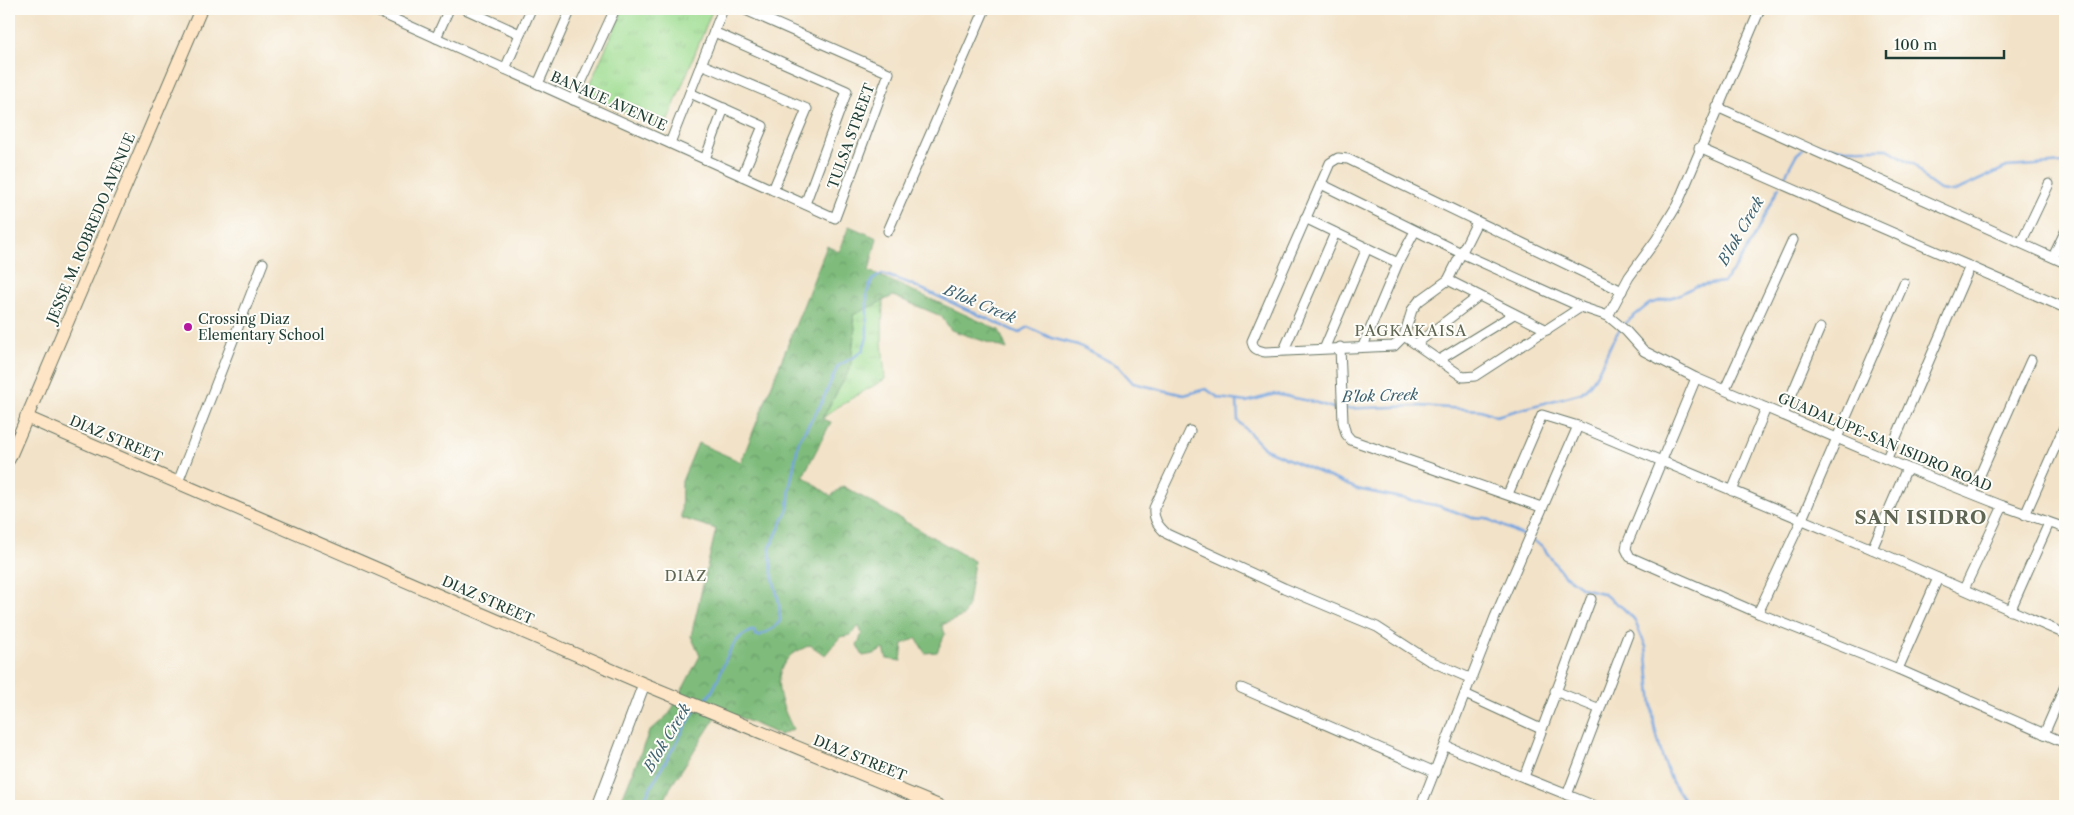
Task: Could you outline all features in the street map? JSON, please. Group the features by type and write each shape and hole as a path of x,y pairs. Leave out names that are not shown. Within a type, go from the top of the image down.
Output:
{"main road":[{"name":"JESSE M. ROBREDO AVENUE","path":"9,457 201,9"},
{"name":"DIAZ STREET","path":"26,417 644,684 939,806"}],"street":[{"name":"BANAUE AVENUE","path":"372,9 835,218"},
{"path":"436,38 449,9"},
{"path":"465,9 520,34"},
{"path":"505,69 531,9"},
{"path":"538,84 571,9"},
{"path":"573,100 615,9"},
{"path":"670,143 723,9"},
{"name":"TULSA STREET","path":"743,9 889,74 835,218"},
{"path":"888,231 985,9"},
{"path":"1321,184 1461,253 1581,307 1608,316 1629,277 1667,223 1760,9"},
{"path":"714,32 847,91 805,204"},
{"path":"701,64 807,109 773,190"},
{"path":"690,92 763,126 742,176"},
{"path":"704,159 724,108"},
{"path":"1717,108 2065,262"},
{"path":"1700,148 2065,308"},
{"path":"1477,222 1448,280 1419,301 1412,310 1404,336 1390,347 1363,346 1257,350 1252,345 1252,341 1305,218 1330,163 1334,159 1342,158 1622,290"},
{"path":"2021,243 2049,184"},
{"path":"1305,218 1398,263"},
{"path":"1363,346 1398,263 1415,230"},
{"path":"2053,257 2065,232"},
{"path":"1284,350 1335,234"},
{"path":"1725,389 1793,240"},
{"path":"1325,348 1367,248"},
{"path":"178,482 263,263"},
{"path":"1887,458 1970,266"},
{"path":"1448,280 1547,330"},
{"path":"1758,613 1802,519 1904,283"},
{"path":"1416,344 1479,296"},
{"path":"1404,336 1463,377 1472,377 1581,307"},
{"path":"1439,360 1514,314"},
{"name":"GUADALUPE-SAN ISIDRO ROAD","path":"1608,316 1644,352 1696,378 1907,468 2025,515 2065,528"},
{"path":"1783,415 1820,328"},
{"path":"1340,347 1344,428 1348,437 1356,443 1542,507"},
{"path":"1972,493 2030,360"},
{"path":"1696,378 1627,544 1627,553 1634,559 1758,613 1898,669 2065,743"},
{"path":"1732,491 1766,408"},
{"path":"1508,494 1542,415 1578,426 1660,462 1802,519 2065,634"},
{"path":"2025,515 2065,425"},
{"path":"1421,806 1542,507 1578,426"},
{"path":"1190,432 1154,508 1154,516 1162,530 1284,588 1377,627 1428,660 1472,679"},
{"path":"1872,549 1907,468"},
{"path":"1964,589 2003,506"},
{"path":"2010,611 2049,523"},
{"path":"1898,669 1938,578"},
{"path":"1524,777 1591,600"},
{"path":"1567,795 1628,635"},
{"path":"598,806 644,684"},
{"path":"2044,734 2065,686"},
{"path":"1241,688 1435,772"},
{"path":"1556,691 1600,709"},
{"path":"1465,694 1541,729"},
{"path":"1446,746 1595,806"}],"green space":[{"path":"623,9 713,9 664,130 585,95"},
{"path":"849,226 877,238 869,271 999,330 1007,349 951,330 941,316 893,296 853,315 855,328 850,369 822,419 831,422 803,476 831,496 843,486 974,561 968,605 963,616 942,625 945,634 937,652 925,653 916,638 903,644 901,661 887,659 884,649 874,654 863,656 857,645 862,634 859,626 851,635 840,637 825,655 810,645 792,654 780,671 779,690 784,710 793,729 780,735 721,709 670,788 662,806 619,806 649,732 670,713 700,656 691,636 716,529 681,518 682,481 698,443 741,462 827,246 839,252"},
{"path":"883,300 882,340 885,379 844,403 822,419 850,369 855,328 852,315"}],"waterway":[{"name":"B'lok Creek","path":"1811,145 1816,144 1839,149 1888,149 1915,165 1926,180 1940,190 1953,192 2007,167 2065,163"},
{"name":"B'lok Creek","path":"1782,181 1796,155 1803,149"},
{"name":"B'lok Creek","path":"1623,325 1649,304 1676,296 1696,286 1723,282 1734,270 1754,237 1779,187"},
{"name":"B'lok Creek","path":"702,703 715,685 729,652 735,643 743,635 754,630 755,635 759,636 774,628 780,621 770,548 788,509 790,486 799,440 820,406 838,366 862,351 867,338 867,293 872,280 882,274 906,282 1019,333 1028,327 1051,338 1078,345 1118,366 1133,383 1184,395 1206,389 1219,398 1246,402 1275,394 1314,402 1336,409 1418,406 1481,410 1496,416 1581,393 1594,379 1620,329"},
{"path":"1237,401 1238,421 1265,449 1357,489 1439,506 1470,517 1486,518 1526,537"},
{"path":"1533,541 1541,545 1563,574 1582,588 1602,593 1623,608 1634,619 1646,647 1654,724 1662,756 1672,782 1688,806"},
{"name":"B'lok Creek","path":"640,806 695,710"}],"place":[{"name":"Crossing Diaz Elementary School","path":"188,327"}],"district":[{"name":"PAGKAKAISA","path":"1411,331"},
{"name":"SAN ISIDRO","path":"1921,517"},
{"name":"DIAZ","path":"686,576"}]}
